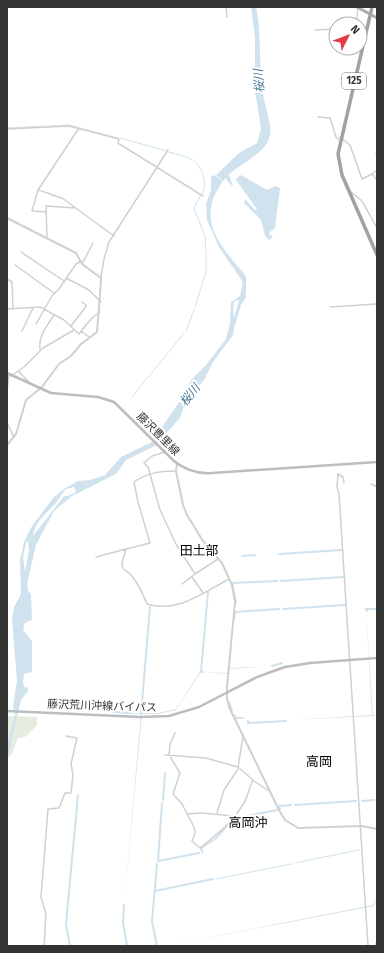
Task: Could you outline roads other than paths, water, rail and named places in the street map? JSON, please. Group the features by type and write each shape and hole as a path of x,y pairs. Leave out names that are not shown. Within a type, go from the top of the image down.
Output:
{"highway":[{"name":"125","path":"372,7 341,138 338,161 377,255"}],"main road":[{"path":"358,7 377,18"},
{"name":"藤沢豊里線","path":"9,375 40,389 55,393 104,398 116,404 177,464 191,471 205,474 377,462"},
{"name":"藤沢荒川沖線バイパス","path":"7,711 140,718 169,716 199,707 227,694 257,677 285,667 310,663 377,658"}],"street":[{"path":"226,7 227,17"},
{"path":"315,30 328,29"},
{"path":"318,117 330,118 337,138 341,138 352,150 362,179 377,170"},
{"path":"7,129 69,126 119,139 118,143 203,196"},
{"path":"46,212 32,211 38,190 79,128"},
{"path":"7,445 14,436 24,403 40,389 58,364 71,356 89,337 97,332 101,302 101,278 109,242 158,168 168,150"},
{"path":"372,174 377,180"},
{"path":"38,190 45,191 52,196 62,198 114,236"},
{"path":"349,190 362,201 377,227"},
{"path":"47,237 47,205 75,208"},
{"path":"7,218 76,253 82,264 101,278"},
{"path":"82,264 94,243"},
{"path":"21,252 64,281"},
{"path":"36,324 54,293 80,261"},
{"path":"15,265 54,293"},
{"path":"66,278 89,290 101,302"},
{"path":"7,279 12,282 13,309"},
{"path":"71,326 85,308 86,305 82,302"},
{"path":"330,307 377,304"},
{"path":"7,309 40,307 71,326 79,334 92,318 100,312"},
{"path":"22,331 33,308"},
{"path":"40,350 41,338 54,315"},
{"path":"7,390 9,375 17,371 19,372 40,350 74,330"},
{"path":"81,331 89,337"},
{"path":"19,372 28,380 28,384"},
{"path":"7,423 14,436"},
{"path":"164,452 152,456 144,463 160,510 176,544 195,574"},
{"path":"177,464 176,471 184,510 203,541 218,559 230,579 235,602 227,694 229,707 285,820 294,827 302,829 359,826 377,830"},
{"path":"96,557 150,543 134,482 140,477 149,474 176,471"},
{"path":"344,483 343,477 338,474 337,487 339,494 364,907 368,946"},
{"path":"370,484 377,487"},
{"path":"126,549 122,563 123,567 125,572 131,574 140,586 147,604 158,607 179,605 230,579"},
{"path":"182,584 218,559"},
{"path":"192,577 203,592"},
{"path":"175,733 170,744 169,755 180,773 173,794 182,804 195,830 192,841 200,848 217,835 234,816 243,804 253,780"},
{"path":"44,946 46,914 41,898 48,809 59,808 65,793 71,793 73,775 71,764 77,738 66,736"},
{"path":"217,813 224,790 238,768 243,736"},
{"path":"165,755 206,758 238,768 271,792"},
{"path":"187,814 217,813 234,816"},
{"path":"375,946 377,941"}],"water":[{"path":"251,7 256,7 258,19 263,95 270,125 270,135 264,148 250,160 229,174 233,187 225,178 224,181 216,175 239,153 257,143 261,129 255,91 255,38"},
{"path":"214,175 223,181 215,195 211,208 211,220 214,231 219,242 246,276 246,297 242,304 239,300 234,301 233,310 235,324 233,335 213,362 204,380 185,403 180,418 155,446 126,460 116,474 72,496 54,511 36,545 27,584 28,591 31,594 32,620 25,623 23,630 32,641 32,672 24,674 24,687 28,688 28,691 21,700 7,760 7,747 15,714 13,706 17,681 12,619 14,607 21,594 20,561 24,542 32,526 54,497 64,489 78,481 90,480 105,475 121,457 152,442 184,395 191,380 206,365 226,339 230,323 231,302 240,296 243,282 219,247 207,220 206,204 211,190 211,177","holes":["74,487 76,492 68,496 64,496 33,536 34,530 39,521 66,489","28,541 29,550 25,572 23,557 26,543"]},
{"path":"241,175 267,190 275,186 280,188 275,228 269,234 273,237 269,240 265,236 261,220 244,203 245,199 255,210 257,209 236,179"},
{"path":"366,609 373,715 376,716 290,720 372,715"},
{"path":"232,639 230,668 274,666 230,669 228,685 228,674 202,672 228,673"},
{"path":"201,672 176,710 158,714 142,714 124,905 141,714 129,713 158,713 176,709"},
{"path":"377,895 374,906 166,946 373,905"}],"waterway":[{"path":"49,126 69,125 78,127"},
{"path":"7,128 47,126"},
{"path":"80,128 118,138"},
{"path":"120,138 167,151"},
{"path":"169,152 187,157 196,163 204,180 204,190 202,194"},
{"path":"200,196 194,209 205,236 206,253"},
{"path":"195,307 206,272 206,255"},
{"name":"桜川","path":"234,324 241,299"},
{"path":"186,331 194,310"},
{"path":"150,375 184,333"},
{"path":"132,397 149,376"},
{"path":"279,554 342,550"},
{"path":"242,556 255,555"},
{"path":"281,581 343,577"},
{"path":"236,603 232,583 278,581"},
{"path":"203,672 201,672 208,592"},
{"path":"283,609 345,605"},
{"path":"141,714 150,607"},
{"path":"234,620 235,612 279,609"},
{"path":"367,611 366,609 377,609"},
{"path":"272,666 282,663"},
{"path":"229,702 232,711"},
{"path":"114,712 131,713"},
{"path":"234,715 236,718 243,718"},
{"path":"248,721 248,723 286,721"},
{"path":"163,800 165,773"},
{"path":"70,946 66,924 78,795"},
{"path":"362,801 374,800"},
{"path":"295,805 356,801"},
{"path":"162,803 158,861 199,853"},
{"path":"280,809 279,806 291,805"},
{"path":"237,818 277,810"},
{"path":"202,852 201,848 215,839 228,825"},
{"path":"295,863 359,850"},
{"path":"157,864 152,921 157,946"},
{"path":"216,879 291,864"},
{"path":"155,891 213,879"},
{"path":"124,905 123,923 127,946"}],"district":[{"name":"田土部","path":"199,550"},
{"name":"高岡","path":"319,761"},
{"name":"高岡沖","path":"248,822"}]}
